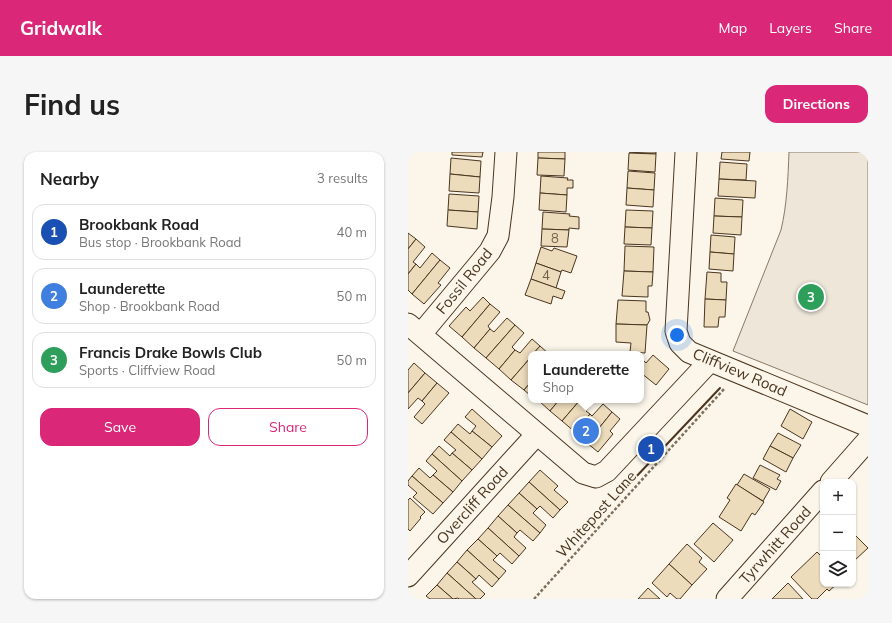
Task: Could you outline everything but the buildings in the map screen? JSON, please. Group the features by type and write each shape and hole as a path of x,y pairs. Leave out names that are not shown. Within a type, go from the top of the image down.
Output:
{"street":[{"name":"Fossil Road","path":"414,329 481,262 498,236 503,197 506,152"},
{"name":"Cliffview Road","path":"686,152 676,331 680,343 689,352 868,426"},
{"path":"414,329 583,473 596,477 607,471 710,361"},
{"name":"Overcliff Road","path":"408,576 537,434"},
{"path":"834,479 868,440"},
{"name":"Tyrwhitt Road","path":"727,599 820,494"}],"path":[{"name":"Whitepost Lane","path":"534,599 739,373"}],"shaded area":[{"path":"789,152 868,152 868,405 733,351 781,230 788,182"}],"wall":[{"path":"616,498 720,388"}],"place":[{"name":"Francis Drake Bowls Club","path":"811,297"},
{"name":"Launderette","path":"586,431"},
{"name":"Brookbank Road","path":"651,449"}]}
